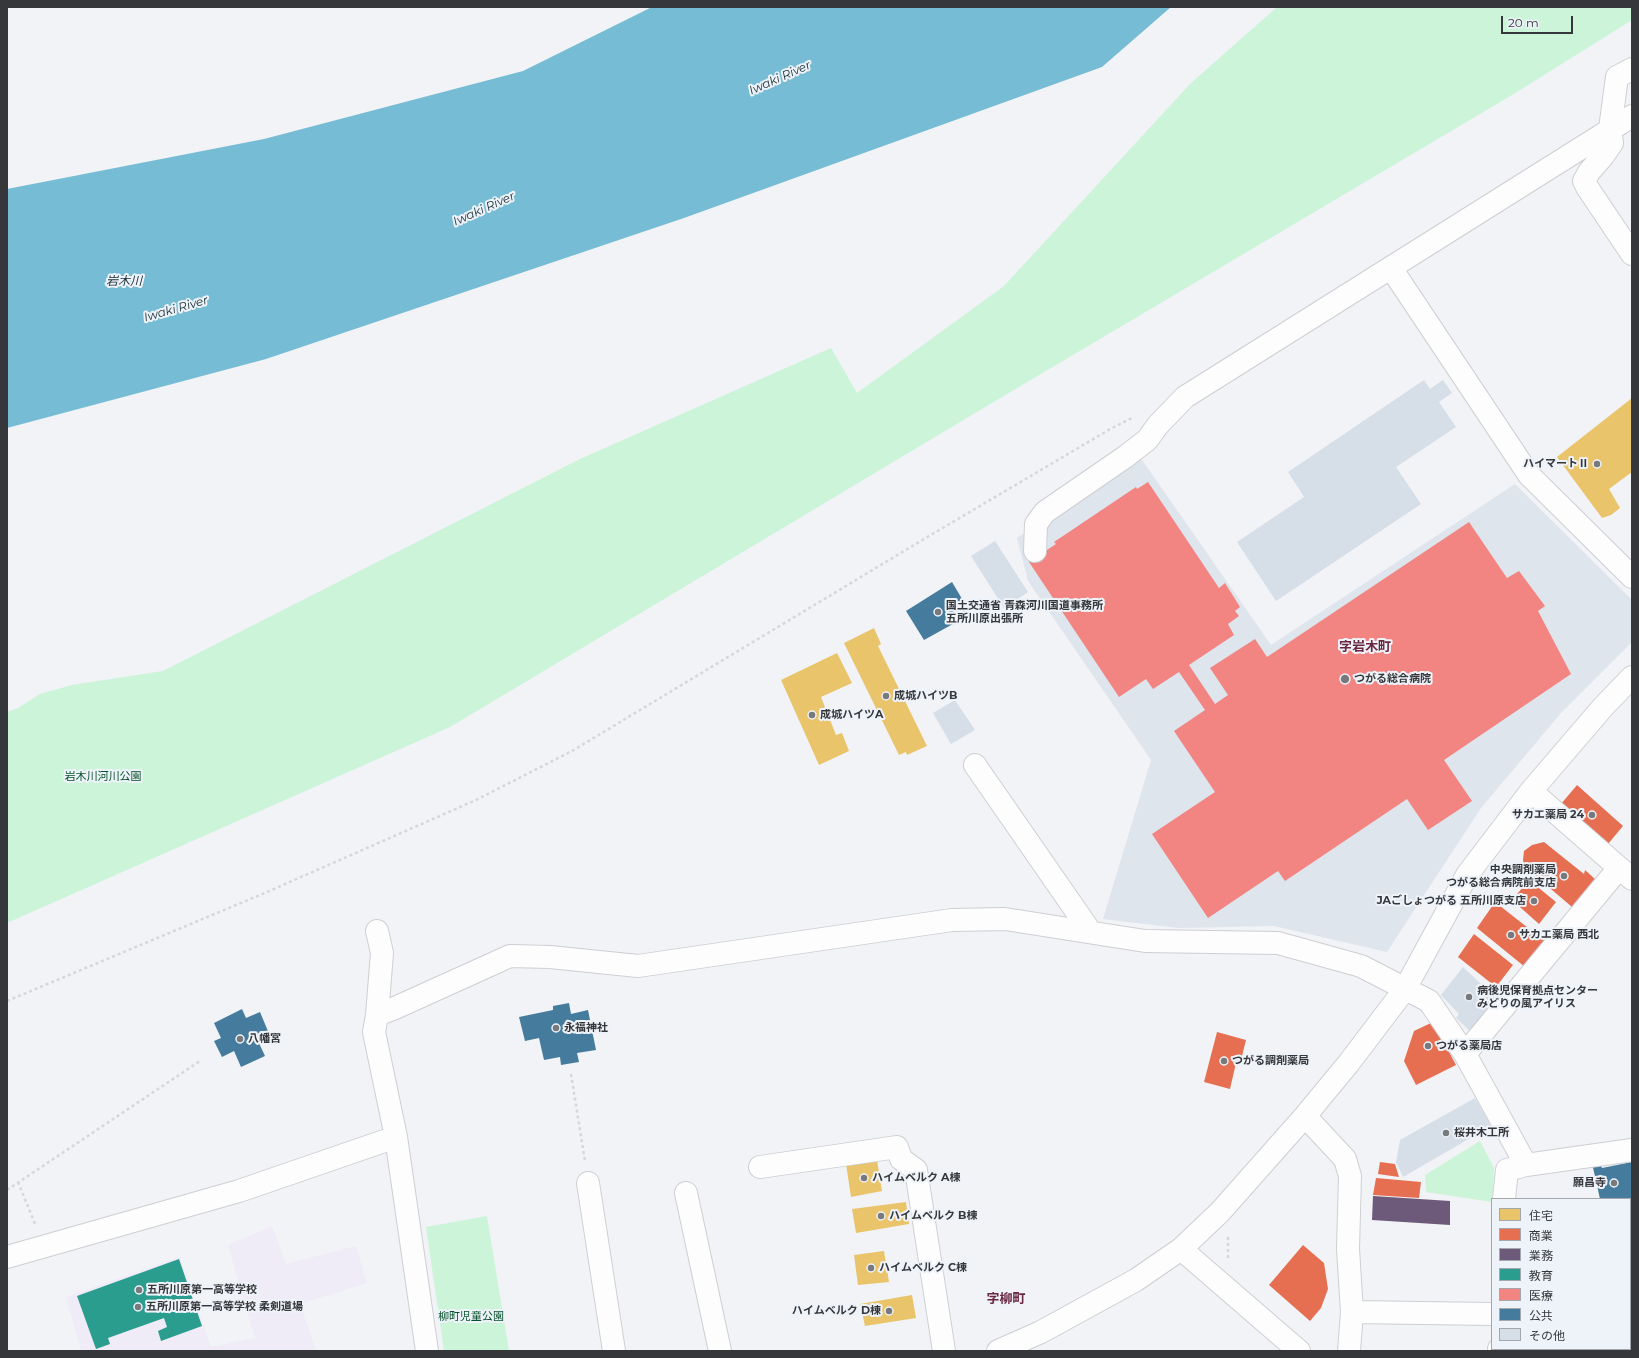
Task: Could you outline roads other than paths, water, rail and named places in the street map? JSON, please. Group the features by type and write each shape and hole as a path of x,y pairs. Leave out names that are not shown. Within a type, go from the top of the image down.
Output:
{"street":[{"path":"1632,69 1618,77 1610,129 1612,143 1603,156 1588,172 1584,181 1632,254"},
{"path":"1034,551 1036,524 1045,512 1125,457 1147,440 1158,425 1185,397 1632,116"},
{"path":"1391,268 1529,475 1632,577"},
{"path":"998,1351 1041,1332 1136,1280 1181,1249 1220,1212 1305,1116 1348,1064 1405,989 1467,875 1531,791 1603,707 1632,677"},
{"path":"975,765 1090,931"},
{"path":"1465,1054 1626,873 1531,791"},
{"path":"377,1015 510,956 550,957 638,966 952,920 1005,919 1090,931 1145,941 1278,943 1361,966 1429,1001 1465,1054 1526,1164"},
{"path":"377,932 382,952 377,1015 374,1032 396,1137 427,1351"},
{"path":"1305,1116 1345,1159 1350,1176 1348,1249 1352,1312 1349,1351"},
{"path":"7,1257 239,1191 396,1137"},
{"path":"760,1167 897,1146 901,1159 916,1170 944,1351"},
{"path":"1504,1198 1508,1170 1526,1164 1632,1150"},
{"path":"588,1183 614,1351"},
{"path":"686,1193 720,1351"},
{"path":"1181,1249 1299,1351"},
{"path":"1352,1312 1491,1314"}],"water":[{"name":"岩木川","path":"652,7 1171,7 1102,67 684,218 266,359 7,428 7,189 264,139 523,71"}],"place":[{"name":"ハイマートⅡ","path":"1597,464"},
{"name":"国土交通省 青森河川国道事務所 五所川原出張所","path":"938,612"},
{"name":"つがる総合病院","path":"1345,679"},
{"name":"成城ハイツB","path":"886,696"},
{"name":"成城ハイツA","path":"812,715"},
{"name":"サカエ薬局 24","path":"1592,815"},
{"name":"中央調剤薬局 つがる総合病院前支店","path":"1564,876"},
{"name":"JAごしょつがる 五所川原支店","path":"1534,901"},
{"name":"サカエ薬局 西北","path":"1511,935"},
{"name":"病後児保育拠点センター みどりの風アイリス","path":"1469,997"},
{"name":"永福神社","path":"556,1028"},
{"name":"八幡宮","path":"240,1039"},
{"name":"つがる薬局店","path":"1428,1046"},
{"name":"つがる調剤薬局","path":"1224,1061"},
{"name":"桜井木工所","path":"1446,1133"},
{"name":"ハイムベルク A棟","path":"864,1178"},
{"name":"願昌寺","path":"1614,1183"},
{"name":"ハイムベルク B棟","path":"881,1216"},
{"name":"ハイムベルク C棟","path":"871,1268"},
{"name":"五所川原第一高等学校","path":"139,1290"},
{"name":"五所川原第一高等学校 柔剣道場","path":"138,1307"},
{"name":"ハイムベルク D棟","path":"889,1311"}],"district":[{"name":"字岩木町","path":"1365,647"},
{"name":"字柳町","path":"1006,1299"}],"water label":[{"name":"Iwaki River","path":"780,78"},
{"name":"Iwaki River","path":"484,209"},
{"name":"Iwaki River","path":"176,309"}],"park label":[{"name":"岩木川河川公園","path":"103,777"},
{"name":"柳町児童公園","path":"471,1317"}]}
